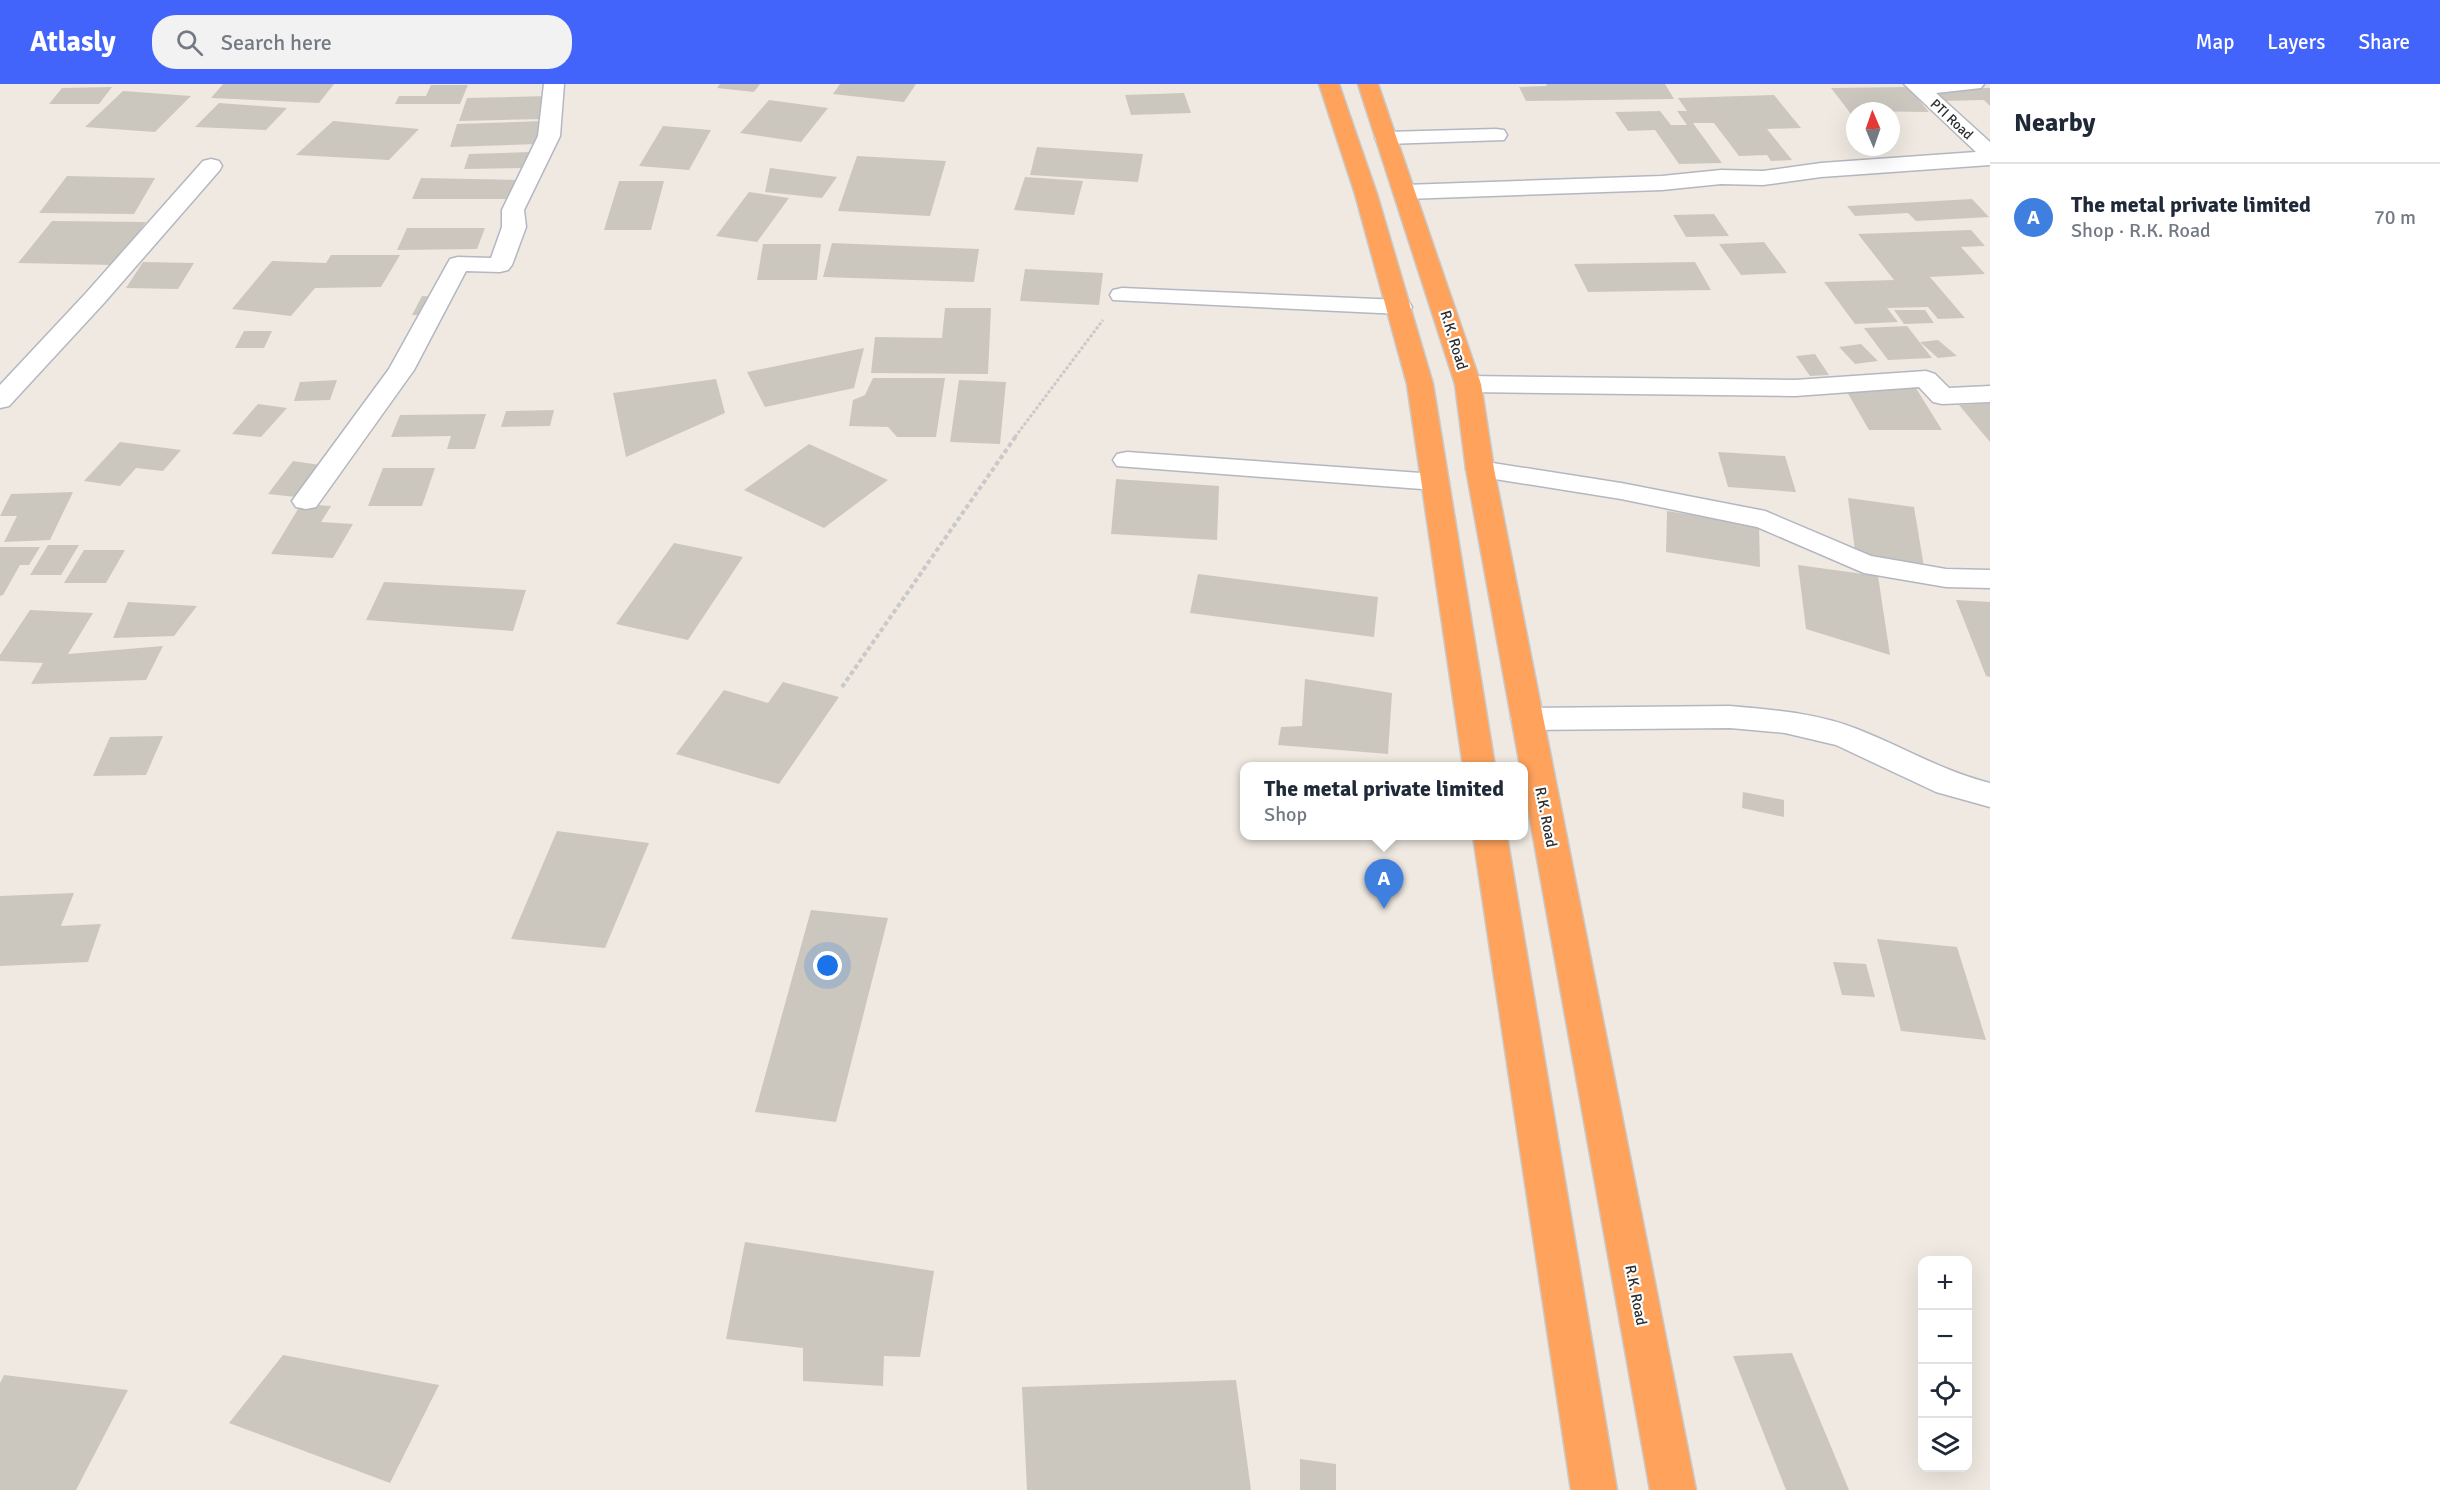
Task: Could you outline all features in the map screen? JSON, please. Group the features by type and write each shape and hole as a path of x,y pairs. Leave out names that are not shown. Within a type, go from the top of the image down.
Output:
{"highway":[{"path":"1329,84 1400,307 1420,384 1478,762"},
{"name":"R.K. Road","path":"1368,84 1468,384 1480,469 1673,1490"},
{"path":"1491,840 1594,1490"}],"street":[{"path":"306,501 401,370 458,264 500,265 514,227 513,210 549,136 554,84"},
{"path":"1918,87 1974,84"},
{"name":"PTI Road","path":"1918,87 1990,156"},
{"path":"1386,138 1496,135"},
{"path":"1405,192 1662,183 1721,177 1763,178 1821,170 1990,156"},
{"path":"0,400 95,298 211,166"},
{"path":"1122,295 1400,307"},
{"path":"1468,384 1795,388 1926,379 1941,396 1990,394"},
{"path":"1127,460 1435,482"},
{"path":"1480,469 1621,491 1765,520 1863,564 1946,578 1990,579"},
{"path":"1527,719 1730,717 1785,722 1845,736 1948,784 1990,795"}],"path":[{"path":"842,687 1017,435 1122,295"}],"building":[{"path":"223,84 334,84 319,103 211,98"},
{"path":"720,84 760,84 754,92 717,88"},
{"path":"840,84 916,84 904,102 833,94"},
{"path":"1546,84 1665,84 1674,99 1526,101 1519,87 1547,86"},
{"path":"431,85 468,85 460,104 395,104 399,96 426,96"},
{"path":"112,87 99,104 49,104 62,88"},
{"path":"1908,87 1929,112 1900,112 1900,102 1846,102 1846,108 1831,88"},
{"path":"1990,88 1990,106 1984,100 1943,101 1932,89"},
{"path":"123,91 191,96 155,132 85,127"},
{"path":"1184,93 1191,113 1131,115 1125,95"},
{"path":"1774,95 1801,128 1767,129 1792,160 1771,161 1767,155 1739,156 1714,123 1693,123 1722,163 1679,164 1655,130 1628,131 1615,112 1660,111 1671,125 1687,125 1677,111 1687,111 1678,98"},
{"path":"549,96 544,119 459,121 467,98"},
{"path":"769,100 828,108 801,142 740,133"},
{"path":"219,103 287,108 266,130 195,127"},
{"path":"333,121 419,129 389,160 296,155"},
{"path":"543,121 538,144 450,147 457,124"},
{"path":"663,126 711,130 689,170 639,166"},
{"path":"1037,147 1143,154 1138,182 1030,175"},
{"path":"530,152 526,168 464,169 469,154"},
{"path":"857,156 946,161 930,216 838,211"},
{"path":"770,168 837,177 822,198 765,192"},
{"path":"67,176 155,178 134,214 39,213"},
{"path":"1025,177 1083,181 1074,215 1014,210"},
{"path":"421,178 524,180 517,199 412,199"},
{"path":"619,181 664,181 651,230 604,230"},
{"path":"749,192 789,198 757,242 716,236"},
{"path":"1972,199 1989,217 1916,221 1908,213 1855,216 1847,206"},
{"path":"1714,214 1729,236 1686,237 1673,215"},
{"path":"52,221 146,222 115,265 18,263"},
{"path":"407,228 485,228 477,249 397,250"},
{"path":"1971,230 1985,246 1961,247 1985,274 1930,277 1965,318 1938,319 1928,307 1887,308 1898,322 1855,324 1824,282 1894,280 1858,234"},
{"path":"1764,242 1787,273 1741,275 1719,244"},
{"path":"832,243 979,249 974,282 823,277"},
{"path":"763,244 821,244 817,280 757,280"},
{"path":"331,255 400,255 381,287 315,288 291,316 232,309 272,261 326,263"},
{"path":"143,262 194,263 178,289 126,288"},
{"path":"1695,262 1711,290 1588,292 1574,264"},
{"path":"1025,269 1103,273 1099,305 1020,301"},
{"path":"422,296 439,297 429,315 412,315"},
{"path":"945,308 991,308 988,374 871,373 875,337 942,338"},
{"path":"1894,310 1925,310 1934,323 1904,324"},
{"path":"1907,326 1932,358 1888,360 1864,328"},
{"path":"244,331 272,331 264,348 235,348"},
{"path":"1938,340 1957,356 1938,358 1920,342"},
{"path":"1861,344 1878,361 1855,364 1839,347"},
{"path":"864,348 854,388 765,407 747,372"},
{"path":"1815,354 1829,375 1810,376 1796,356"},
{"path":"873,378 945,378 936,437 897,437 888,427 849,426 853,400 865,395"},
{"path":"716,379 725,413 626,457 613,393"},
{"path":"337,380 330,400 294,401 300,382"},
{"path":"959,380 1006,382 1000,444 950,442"},
{"path":"1843,385 1914,385 1942,430 1869,430"},
{"path":"1990,403 1990,442 1959,405"},
{"path":"258,404 287,408 261,437 232,434"},
{"path":"554,410 550,426 501,427 506,411"},
{"path":"486,414 475,449 447,449 451,436 391,437 400,415"},
{"path":"120,442 181,450 163,471 136,468 120,486 84,481"},
{"path":"809,444 888,480 824,528 744,490"},
{"path":"1718,452 1785,456 1796,492 1728,487"},
{"path":"293,461 320,465 296,497 268,494"},
{"path":"383,468 435,468 422,506 368,506"},
{"path":"1116,479 1219,486 1217,540 1111,534"},
{"path":"73,492 50,540 4,542 17,516 0,516 11,494"},
{"path":"1848,498 1914,507 1924,567 1856,558"},
{"path":"301,504 331,506 321,522 353,524 333,558 271,554"},
{"path":"1667,511 1759,525 1760,567 1666,552"},
{"path":"674,543 743,557 688,640 616,624"},
{"path":"48,545 79,545 61,575 30,575"},
{"path":"0,547 40,547 29,565 20,565 3,595 0,596"},
{"path":"84,550 125,550 106,583 64,583"},
{"path":"1798,565 1878,576 1890,655 1806,629"},
{"path":"1198,574 1378,597 1374,637 1190,613"},
{"path":"384,582 526,590 513,631 366,620"},
{"path":"1956,600 1990,602 1990,677 1986,676"},
{"path":"128,602 197,606 174,636 113,638"},
{"path":"30,610 93,613 68,654 163,646 146,680 31,684 43,663 0,661 0,655"},
{"path":"1305,679 1392,693 1388,754 1278,745 1281,727 1302,726"},
{"path":"783,682 839,697 779,784 676,754 724,690 768,703"},
{"path":"163,736 146,775 93,776 110,737"},
{"path":"1743,792 1784,800 1784,817 1742,808"},
{"path":"557,831 649,843 605,948 511,939"},
{"path":"74,893 61,926 101,924 88,962 0,966 0,896"},
{"path":"811,910 888,918 836,1122 755,1112"},
{"path":"1877,939 1957,947 1986,1040 1901,1031"},
{"path":"1833,962 1866,964 1875,997 1842,995"},
{"path":"745,1242 934,1271 920,1357 884,1356 883,1386 803,1381 803,1348 726,1339"},
{"path":"1792,1353 1849,1490 1786,1490 1733,1356"},
{"path":"283,1355 439,1385 390,1483 229,1423"},
{"path":"4,1375 128,1390 76,1490 0,1490 0,1383"},
{"path":"1236,1380 1251,1490 1027,1490 1022,1387"},
{"path":"1300,1459 1336,1464 1336,1490 1300,1490"}],"place":[{"name":"The metal private limited","path":"1384,909"}]}
